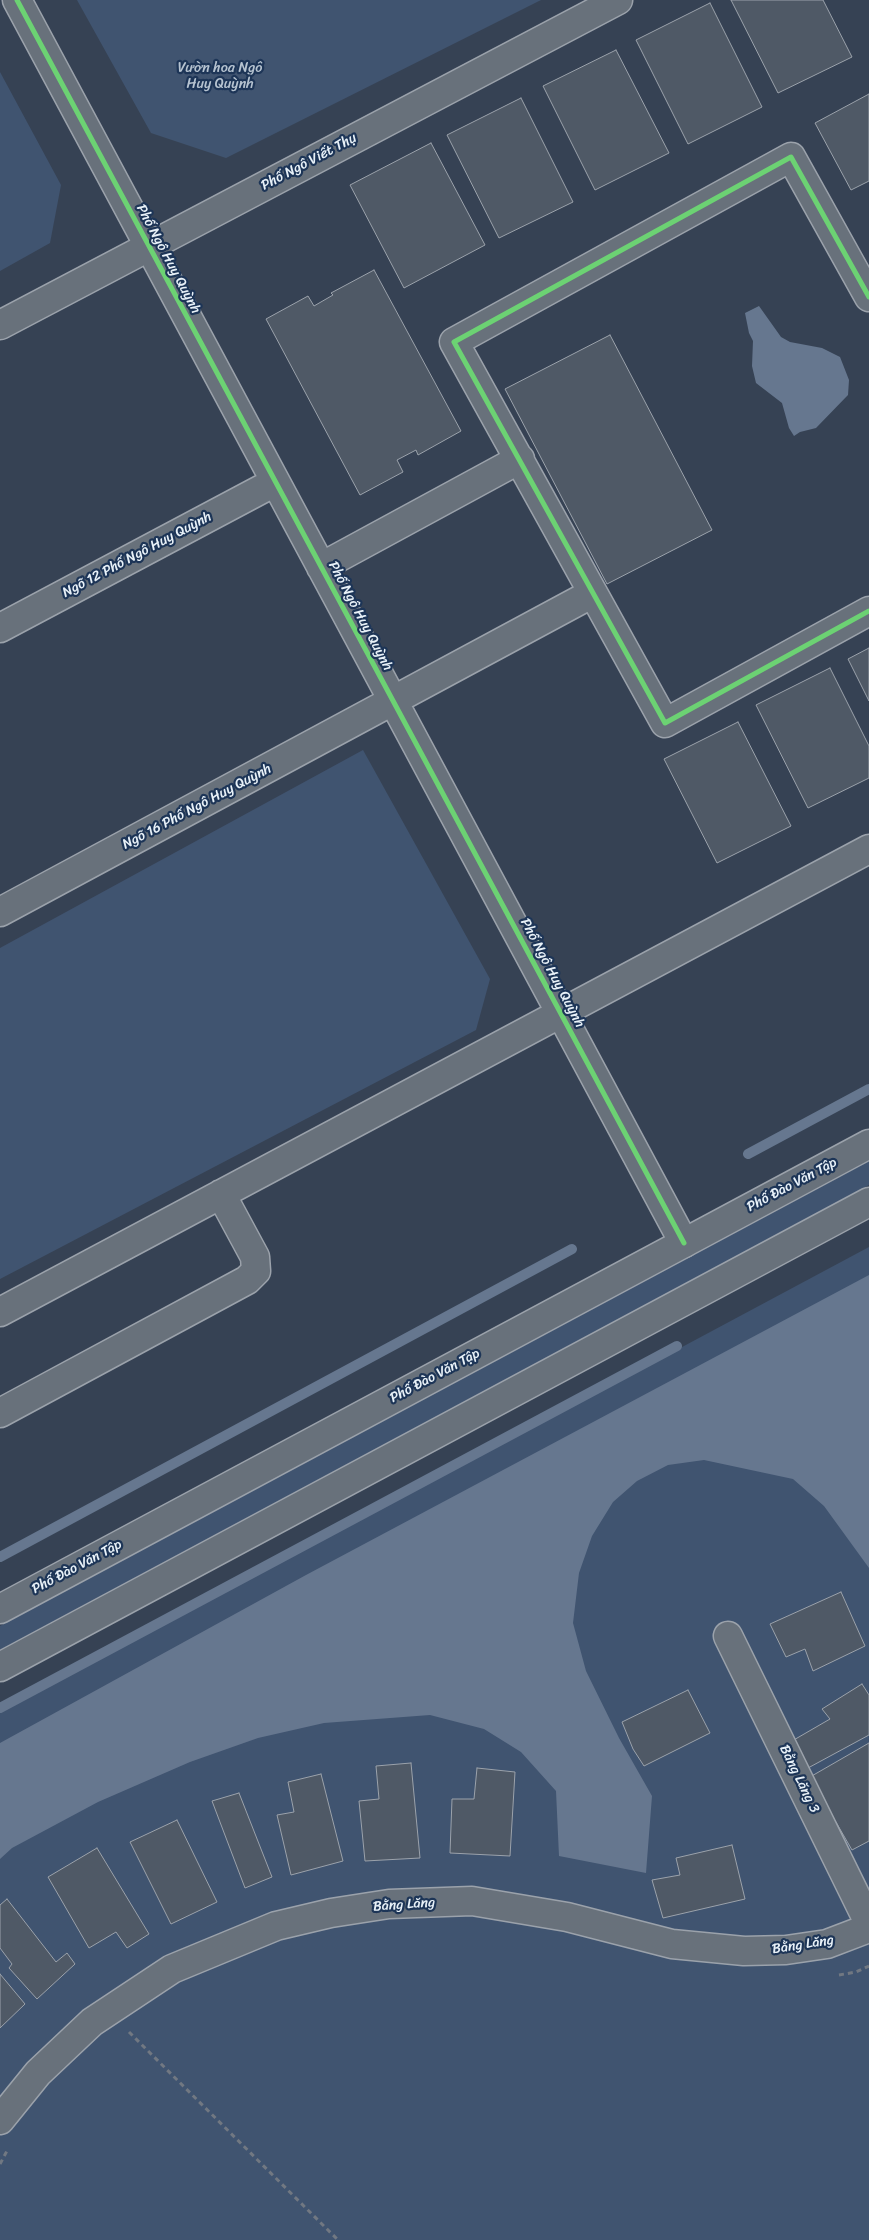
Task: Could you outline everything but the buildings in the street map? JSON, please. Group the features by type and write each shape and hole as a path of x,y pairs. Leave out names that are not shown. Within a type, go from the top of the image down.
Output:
{"street":[{"name":"Phố Ngô Huy Quỳnh","path":"17,0 684,1243"},
{"name":"Phố Ngô Viết Thụ","path":"0,325 618,0"},
{"path":"869,297 791,157 454,342 665,723 869,611"},
{"path":"321,567 520,459"},
{"name":"Ngõ 12 Phố Ngô Huy Quỳnh","path":"0,628 275,482"},
{"name":"Ngõ 16 Phố Ngô Huy Quỳnh","path":"0,912 593,594"},
{"path":"0,1312 869,849"},
{"name":"Phố Đào Văn Tập","path":"0,1609 869,1144"},
{"path":"0,1413 247,1280 256,1271 255,1257 221,1194"},
{"path":"0,1667 869,1202"},
{"name":"Bằng Lăng 3","path":"728,1636 869,1923"},
{"name":"Bằng Lăng","path":"6,2131 38,2073 92,2022 172,1969 276,1926 332,1913 389,1904 472,1901 567,1917 672,1944 744,1951 786,1950 827,1944 869,1928"}],"path":[{"path":"830,1976 856,1972 869,1966"},
{"path":"134,2025 127,2030 338,2240"},
{"path":"0,2164 6,2131"}],"green space":[{"name":"Vườn hoa Ngô Huy Quỳnh","path":"77,0 541,0 226,158 151,133"},
{"path":"0,72 61,185 50,243 0,271"},
{"path":"363,750 490,979 476,1030 0,1279 0,948"},
{"path":"869,1161 869,1185 0,1650 0,1626"},
{"path":"869,1247 869,2240 0,2240 0,1712"}],"shaded area":[{"path":"759,306 781,337 790,342 822,348 840,357 849,380 848,395 816,428 800,432 794,436 789,428 782,403 756,383 752,366 753,341 749,333 745,313"},
{"path":"869,1275 869,1568 824,1506 793,1479 704,1460 668,1465 637,1481 613,1502 592,1536 579,1573 573,1623 586,1671 619,1738 652,1796 646,1873 559,1856 556,1791 521,1752 484,1729 430,1715 324,1723 258,1738 190,1762 98,1802 12,1848 0,1859 0,1743 306,1575"}],"waterway":[{"path":"748,1154 869,1089"},
{"path":"0,1557 572,1249"},
{"path":"0,1708 677,1346"}],"cycle path":[{"path":"17,0 684,1243"},
{"path":"869,297 791,157 454,342 665,723 869,611"}]}
